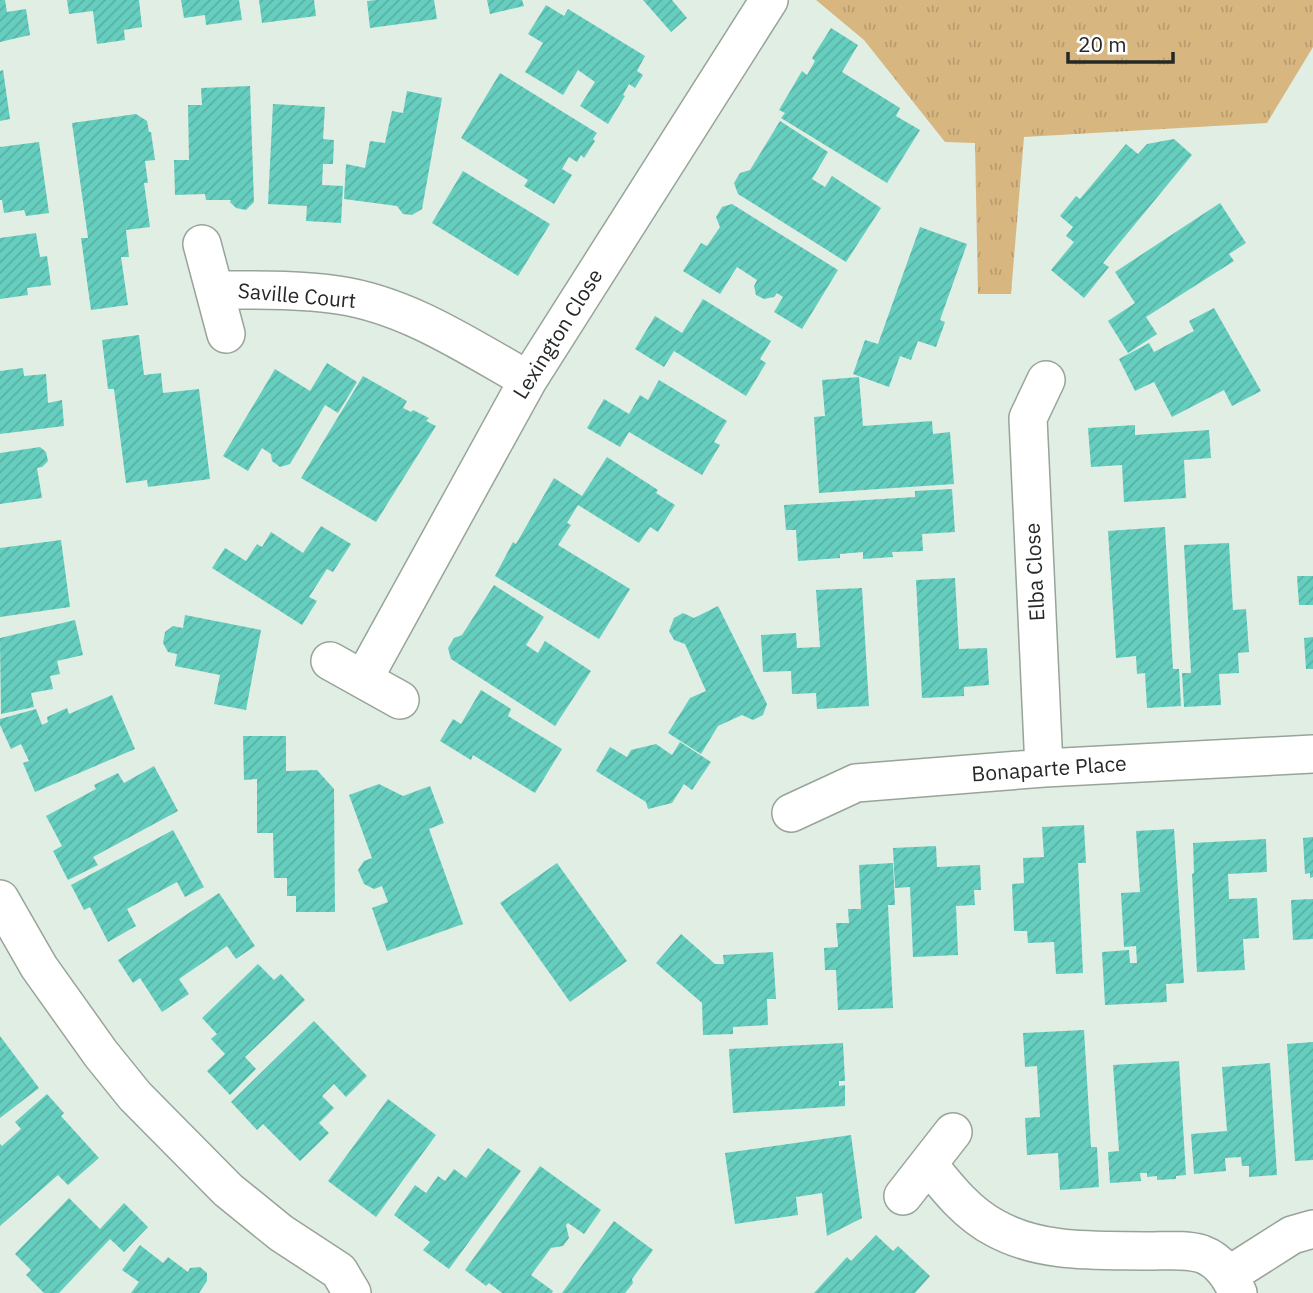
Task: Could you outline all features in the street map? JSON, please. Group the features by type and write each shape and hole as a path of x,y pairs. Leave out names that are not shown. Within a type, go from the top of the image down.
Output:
{"street":[{"name":"Lexington Close","path":"364,678 528,380 769,0"},
{"name":"Saville Court","path":"202,244 226,334"},
{"name":"Saville Court","path":"215,290 279,290 340,295 371,303 437,328 528,380"},
{"name":"Elba Close","path":"1044,768 1028,418 1046,380"},
{"path":"330,661 400,700"},
{"name":"Bonaparte Place","path":"792,813 856,783 1044,768 1313,754"},
{"path":"0,899 39,967 101,1054 135,1096 228,1190 281,1233 339,1271 352,1293"},
{"path":"904,1196 953,1132"},
{"path":"929,1165 967,1208 995,1228 1027,1241 1081,1250 1183,1251 1204,1255 1233,1284 1292,1235 1313,1228"}],"green space":[{"path":"816,0 1313,0 1313,47 1267,123 1024,137 1011,294 978,294 975,143 945,142 864,40"}],"building":[{"path":"0,0 5,0 7,12 26,9 30,35 0,42"},
{"path":"67,0 139,0 142,27 124,30 125,40 97,44 93,11 69,14"},
{"path":"181,0 239,0 242,20 206,25 205,15 184,18"},
{"path":"259,0 314,0 316,16 262,23"},
{"path":"434,0 437,19 370,28 367,1"},
{"path":"487,0 522,0 524,6 490,14"},
{"path":"643,0 672,0 687,18 671,32"},
{"path":"546,5 564,16 568,9 645,56 637,71 643,75 635,88 629,84 608,124 580,106 595,82 578,70 563,95 525,72 543,43 528,34"},
{"path":"831,28 858,45 842,72 900,108 896,116 920,130 887,183 781,118 785,113 779,110 802,71 807,75 815,61 812,58"},
{"path":"3,70 10,119 0,121 0,71"},
{"path":"500,73 597,133 584,158 581,155 577,162 569,157 562,169 572,175 554,204 524,186 528,180 461,138"},
{"path":"250,86 254,202 246,210 236,208 231,200 206,200 205,194 175,195 174,160 189,160 188,105 202,105 201,88"},
{"path":"407,91 442,98 422,209 412,215 403,214 397,206 344,199 346,164 365,168 370,141 385,143 392,111 403,113"},
{"path":"273,104 325,107 323,139 334,140 333,164 323,164 322,185 343,186 341,223 306,221 307,206 268,204"},
{"path":"136,114 147,121 155,160 145,161 148,183 144,183 150,227 126,230 129,257 121,257 128,305 91,310 81,238 88,238 72,123"},
{"path":"780,121 828,152 812,179 825,187 832,176 881,208 846,262 738,194 734,183 740,173 750,170"},
{"path":"1174,139 1192,155 1103,263 1109,267 1084,298 1051,270 1074,242 1066,236 1073,227 1060,216 1076,196 1080,199 1126,144 1138,154 1147,144"},
{"path":"39,142 49,213 26,216 24,210 4,213 0,200 0,147"},
{"path":"463,171 550,224 518,276 432,223"},
{"path":"1220,203 1246,243 1229,254 1234,261 1146,317 1157,334 1128,353 1108,321 1135,303 1115,272"},
{"path":"732,204 838,270 802,329 774,312 783,297 777,293 774,297 764,299 756,295 754,286 757,280 737,267 720,294 683,271 701,243 707,246 720,227 716,217 722,207"},
{"path":"920,227 967,244 940,320 945,322 936,347 918,341 911,360 900,356 889,387 853,374 865,340 878,344"},
{"path":"36,233 40,257 47,256 51,285 27,288 28,295 0,299 0,238"},
{"path":"703,299 771,341 760,359 766,363 746,396 674,351 664,367 635,349 655,316 682,333"},
{"path":"1214,308 1261,391 1232,406 1224,390 1172,417 1154,382 1135,391 1119,359 1149,343 1154,352 1194,331 1189,321"},
{"path":"139,335 144,375 161,373 163,393 199,389 210,479 148,487 147,480 126,483 114,389 108,389 102,340"},
{"path":"327,363 357,382 338,413 325,405 290,464 280,467 272,461 271,454 262,448 248,471 223,456 275,369 310,391"},
{"path":"23,368 24,376 46,374 48,403 62,400 64,426 0,434 0,371"},
{"path":"363,376 407,401 403,408 429,418 426,421 436,426 376,522 301,478"},
{"path":"859,377 863,426 932,421 933,434 950,432 954,484 819,493 814,417 825,416 822,380"},
{"path":"659,380 727,421 714,442 720,445 702,475 629,432 620,447 587,428 604,399 629,414 640,395 648,400"},
{"path":"1135,425 1135,435 1209,430 1211,458 1184,460 1186,498 1124,502 1122,465 1091,467 1088,428"},
{"path":"40,447 46,452 48,461 37,468 42,498 0,504 0,453"},
{"path":"607,457 658,490 656,493 675,505 658,532 650,527 639,543 578,505 567,523 571,525 558,545 630,589 599,639 495,576 513,542 516,544 554,478 582,496"},
{"path":"952,489 955,532 922,534 923,551 892,552 893,557 863,559 863,552 840,554 840,558 798,561 796,530 786,530 784,505 915,497 915,491"},
{"path":"321,526 351,544 333,572 327,569 309,597 317,601 302,625 212,568 225,548 246,561 257,544 262,547 271,532 303,553"},
{"path":"1165,527 1173,669 1179,669 1181,706 1147,708 1145,673 1137,674 1136,656 1116,658 1108,531"},
{"path":"61,540 70,607 0,617 0,548"},
{"path":"1229,543 1233,610 1246,609 1249,652 1238,653 1239,673 1219,674 1221,705 1184,707 1182,673 1191,673 1184,545"},
{"path":"1297,576 1313,576 1313,605 1299,605"},
{"path":"955,578 959,649 987,648 989,685 964,687 964,696 922,698 916,580"},
{"path":"494,585 544,617 526,645 538,653 545,641 591,671 555,726 451,659 448,648 454,638 462,635"},
{"path":"862,588 869,706 817,709 816,693 792,694 791,671 763,672 761,635 796,633 797,648 820,647 816,590"},
{"path":"718,606 767,704 763,715 753,720 742,715 718,726 701,754 668,733 690,698 706,691 685,644 674,640 669,631 674,618 683,613 694,618"},
{"path":"185,615 261,630 246,710 214,704 220,675 175,666 177,654 168,652 163,643 165,632 173,626 183,628"},
{"path":"75,620 83,655 57,661 60,674 50,676 53,689 31,693 34,707 1,714 0,638"},
{"path":"1313,637 1313,669 1306,669 1304,638"},
{"path":"481,690 511,709 508,716 562,749 535,793 473,755 471,760 440,741 453,719 461,724"},
{"path":"112,695 135,749 35,792 23,763 29,761 21,744 11,749 0,719 36,709 42,725 48,722 47,717 67,708 69,714"},
{"path":"243,736 286,736 286,771 317,770 334,789 335,912 296,912 296,896 287,896 287,878 274,878 273,833 257,833 257,779 244,780"},
{"path":"680,742 711,762 692,790 684,784 672,803 648,809 646,802 596,771 610,747 627,757 631,750 656,744 672,755"},
{"path":"154,766 178,811 93,857 98,865 68,880 53,851 62,846 46,816 96,789 94,785 118,773 124,783"},
{"path":"379,784 403,796 430,786 444,823 429,829 463,924 387,951 372,908 388,902 382,886 374,889 364,884 358,870 364,861 372,858 349,795"},
{"path":"1084,825 1086,863 1078,863 1083,973 1056,974 1054,942 1028,943 1027,931 1014,931 1012,884 1024,883 1023,858 1044,857 1042,827"},
{"path":"1174,829 1184,983 1166,984 1167,1002 1105,1005 1102,952 1129,950 1130,963 1137,963 1136,946 1124,947 1121,893 1140,892 1136,831"},
{"path":"173,830 204,887 185,897 177,882 127,909 136,926 108,942 90,907 84,910 71,885"},
{"path":"1313,837 1313,877 1310,878 1310,873 1305,874 1303,838"},
{"path":"1266,839 1267,872 1228,874 1229,899 1257,898 1259,938 1243,939 1245,970 1197,972 1193,843"},
{"path":"936,846 937,867 980,865 981,890 974,890 975,905 956,906 958,955 913,957 910,887 895,888 893,848"},
{"path":"557,863 627,961 570,1002 500,903"},
{"path":"893,863 895,905 888,905 893,1008 838,1010 836,970 825,970 824,948 838,947 836,923 849,923 848,909 861,909 859,865"},
{"path":"219,893 255,946 236,959 227,946 179,979 189,994 162,1012 140,978 133,983 118,960"},
{"path":"1313,899 1313,939 1293,940 1291,900"},
{"path":"681,934 715,964 724,964 723,955 773,952 776,999 767,999 768,1025 733,1027 733,1034 703,1035 702,1003 656,963"},
{"path":"258,964 274,980 281,974 305,1000 245,1057 256,1069 230,1095 207,1071 225,1054 211,1039 217,1034 202,1018"},
{"path":"314,1021 367,1076 346,1097 334,1084 322,1096 334,1108 319,1123 329,1133 300,1161 263,1124 257,1130 231,1102"},
{"path":"1084,1030 1091,1147 1097,1147 1099,1187 1060,1190 1058,1153 1027,1155 1025,1118 1040,1117 1037,1066 1025,1067 1023,1033"},
{"path":"0,1036 39,1088 0,1118"},
{"path":"1313,1042 1313,1160 1295,1161 1287,1044"},
{"path":"843,1043 845,1081 839,1081 839,1086 845,1085 845,1106 733,1113 729,1049"},
{"path":"1179,1061 1186,1175 1176,1176 1176,1179 1157,1180 1157,1176 1147,1177 1147,1173 1140,1173 1141,1181 1110,1183 1108,1152 1119,1151 1113,1065"},
{"path":"1270,1063 1277,1175 1249,1177 1249,1166 1242,1166 1241,1157 1225,1158 1226,1171 1194,1174 1191,1134 1227,1131 1222,1067"},
{"path":"47,1094 64,1113 61,1116 99,1158 68,1185 58,1175 0,1226 0,1144 2,1146 21,1129 15,1122"},
{"path":"388,1099 436,1135 376,1217 328,1181"},
{"path":"851,1135 862,1218 827,1236 822,1193 796,1197 798,1215 735,1224 725,1153"},
{"path":"488,1148 521,1171 449,1269 423,1250 430,1242 394,1215 415,1185 426,1193 438,1176 445,1181 454,1169 466,1178"},
{"path":"540,1166 601,1210 584,1234 568,1223 566,1225 569,1238 563,1246 551,1248 531,1275 553,1291 552,1293 502,1293 489,1283 486,1286 465,1270"},
{"path":"69,1198 100,1229 124,1203 148,1227 124,1252 110,1239 59,1293 44,1293 26,1275 31,1270 15,1254"},
{"path":"614,1221 653,1250 632,1279 633,1283 625,1293 562,1293"},
{"path":"876,1235 893,1251 898,1246 930,1276 915,1293 814,1293 847,1257 851,1261"},
{"path":"140,1245 163,1263 168,1257 188,1272 190,1268 200,1267 207,1273 207,1281 199,1293 131,1293 139,1282 122,1270"}]}
